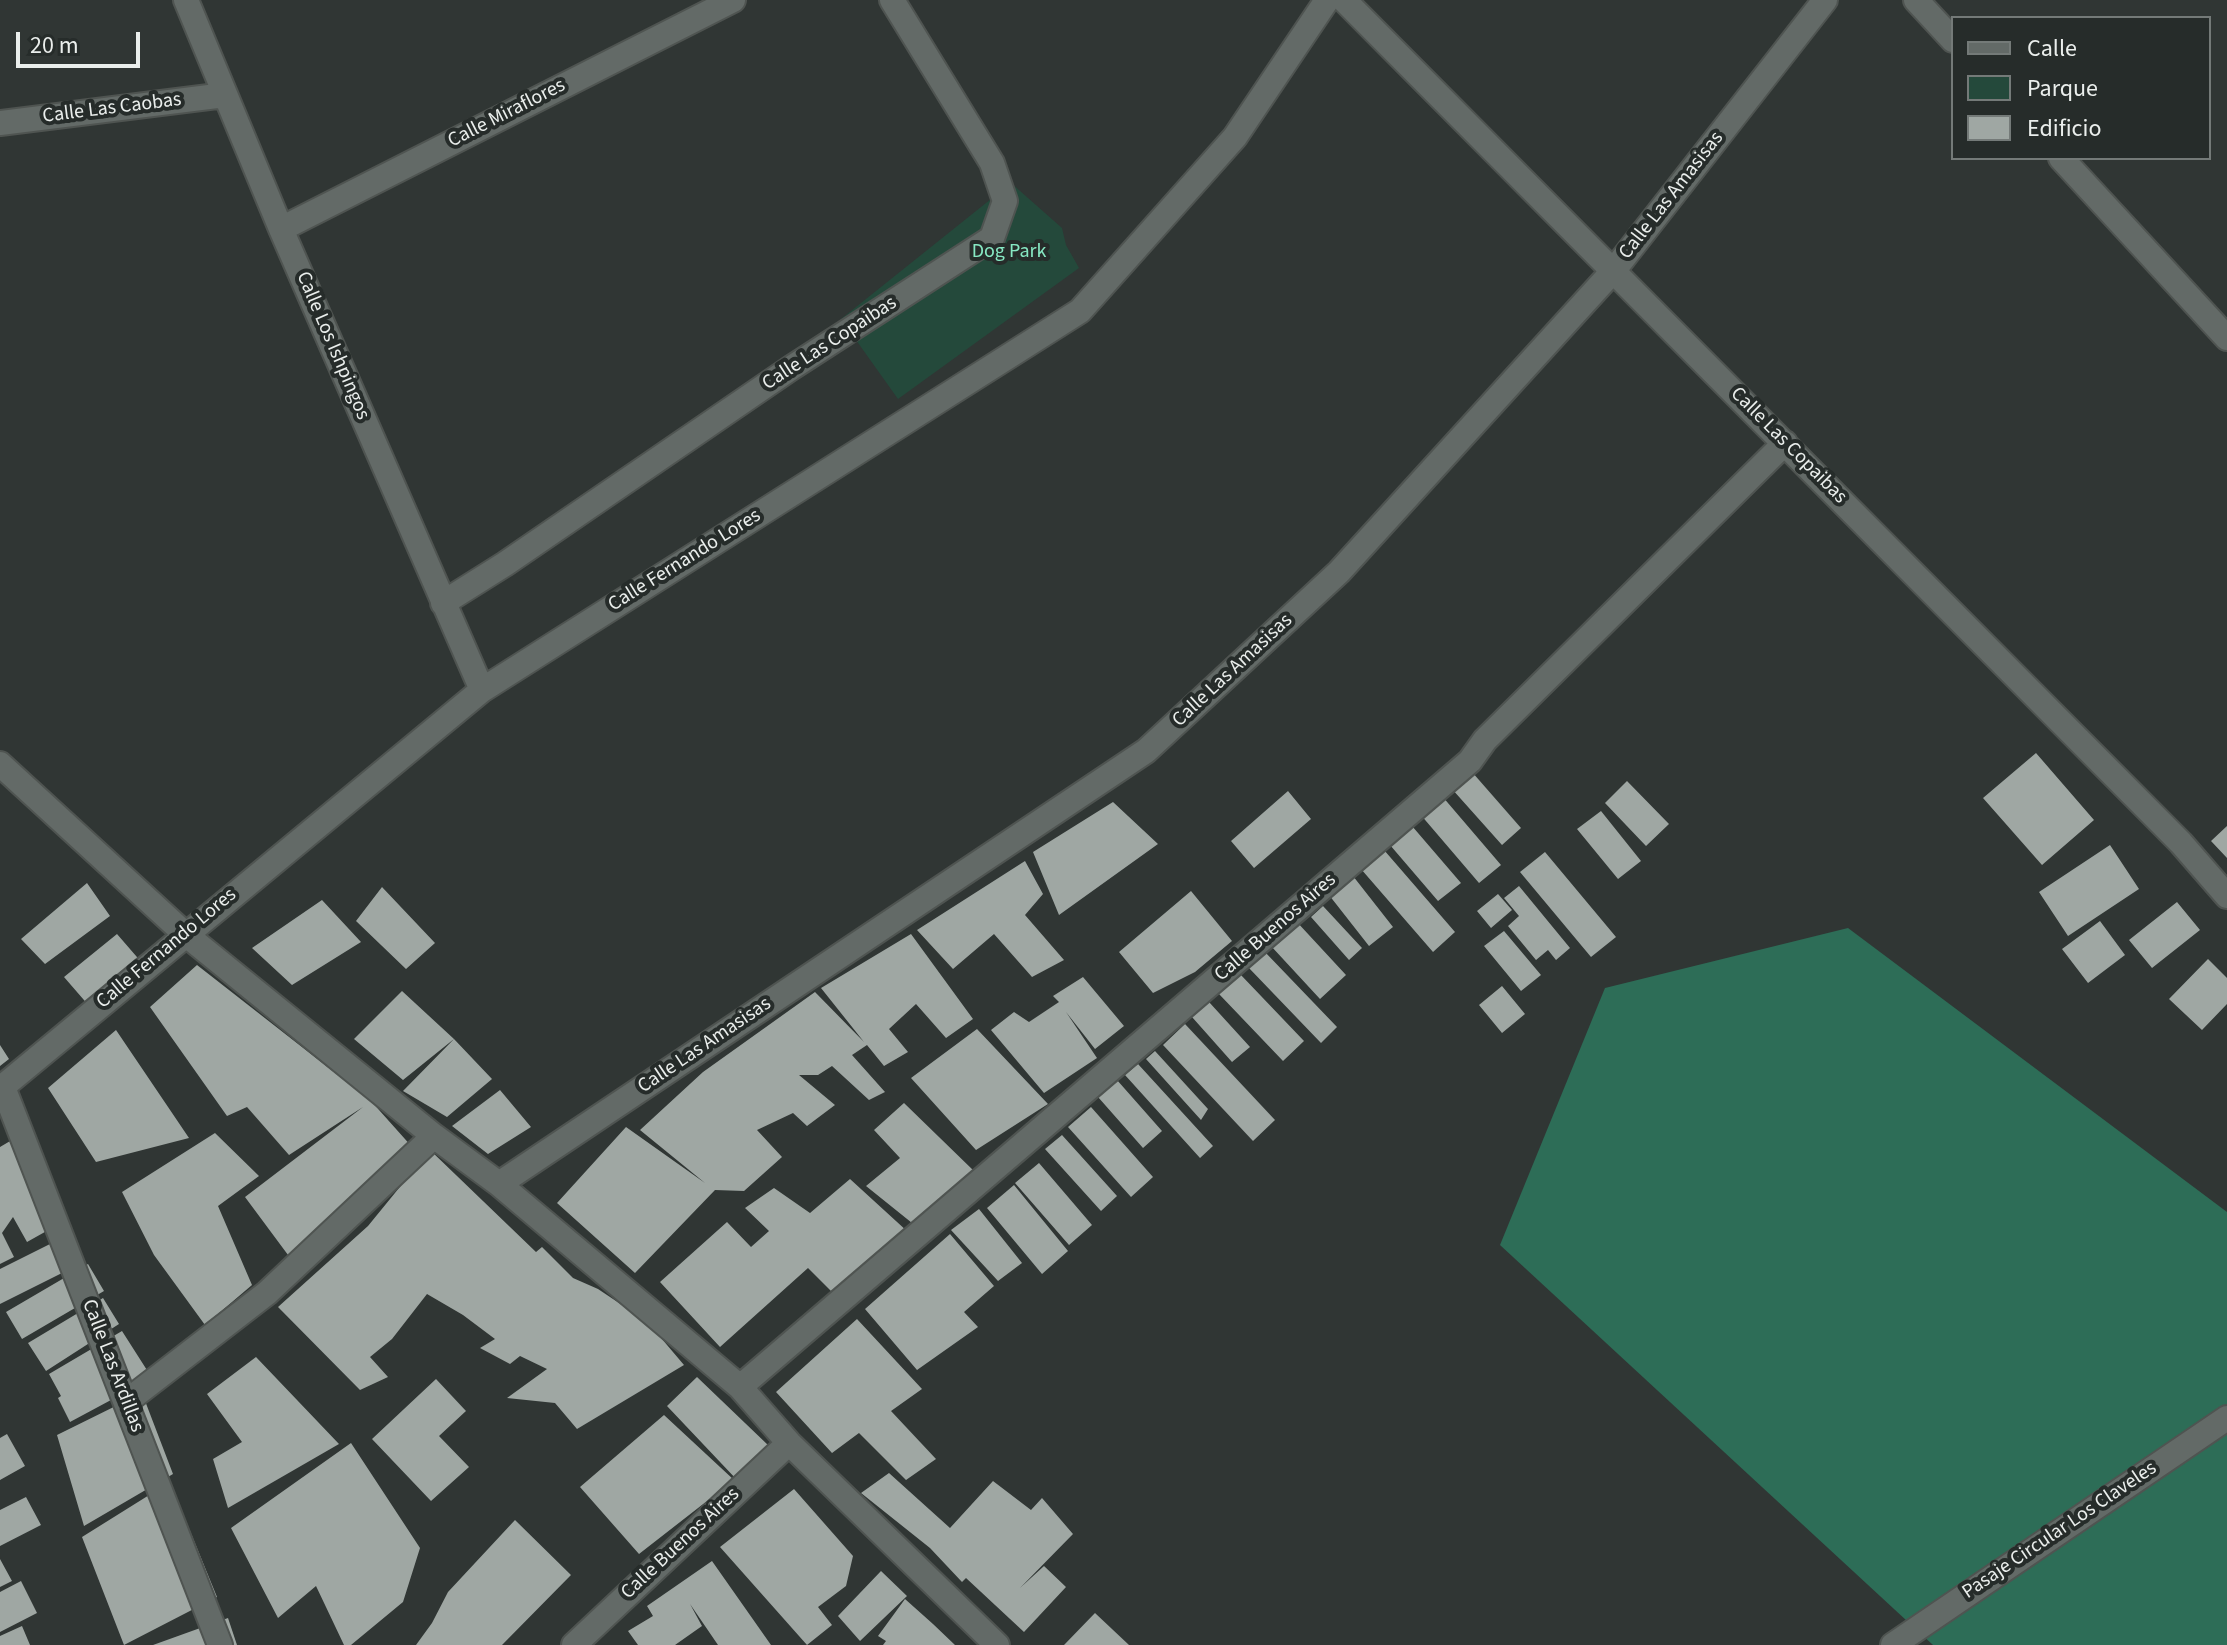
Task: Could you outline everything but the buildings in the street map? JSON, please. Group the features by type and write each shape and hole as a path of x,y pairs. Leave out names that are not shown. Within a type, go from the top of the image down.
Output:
{"street":[{"name":"Calle Los Ishpingos","path":"186,0 281,229 482,690"},
{"name":"Calle Miraflores","path":"281,229 733,0"},
{"name":"Calle Las Copaibas","path":"443,603 791,368 992,238 1005,201 992,163 892,0"},
{"name":"Calle Fernando Lores","path":"2,1088 482,690 1080,311 1235,137 1327,0"},
{"name":"Calle Las Copaibas","path":"1344,0 2181,843 2227,896"},
{"name":"Calle Las Amasisas","path":"499,1184 1146,751 1339,572 1614,270 1825,0"},
{"path":"1916,0 1951,38"},
{"name":"Calle Las Caobas","path":"0,123 225,95"},
{"path":"2063,160 2227,338"},
{"name":"Calle Buenos Aires","path":"740,1387 1470,761 1485,740 1785,443"},
{"path":"0,764 185,934 434,1136 499,1184 740,1387 789,1443 997,1645"},
{"name":"Calle Las Ardillas","path":"2,1088 220,1645"},
{"path":"126,1402 267,1293 434,1136"},
{"name":"Pasaje Circular Los Claveles","path":"1893,1645 2227,1418"},
{"name":"Calle Buenos Aires","path":"574,1645 789,1443"}],"green space":[{"name":"Dog Park","path":"1011,183 1062,228 1066,245 1079,268 898,399 841,319"},
{"path":"1848,928 2227,1212 2227,1645 1933,1645 1500,1245 1605,988"}]}
